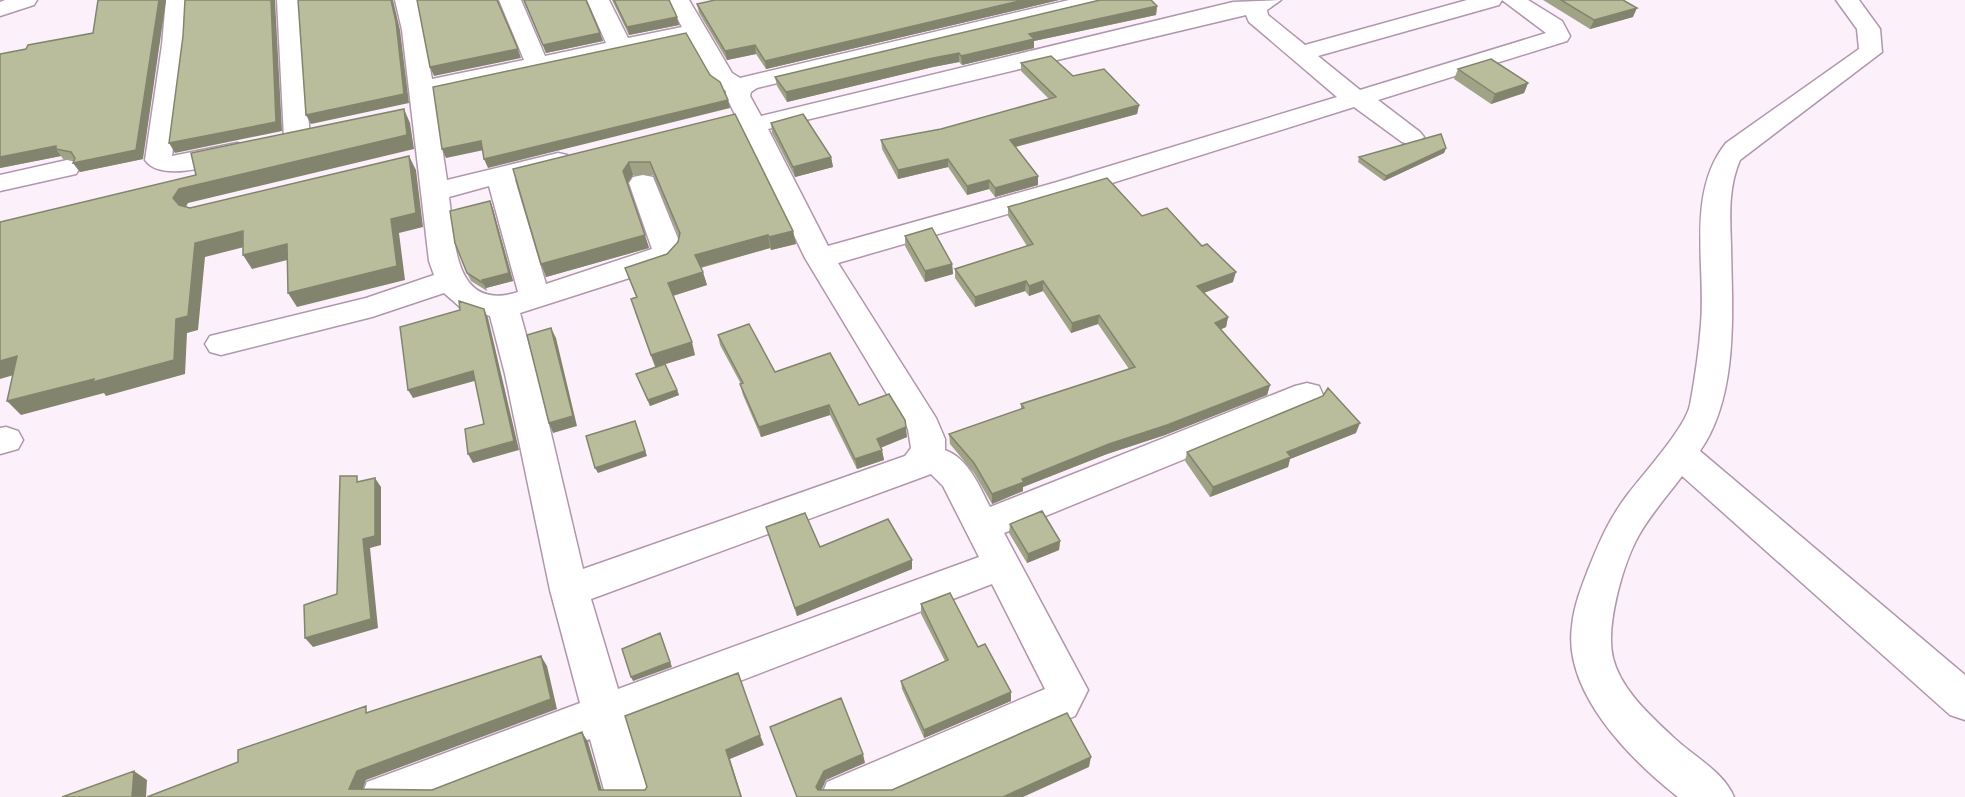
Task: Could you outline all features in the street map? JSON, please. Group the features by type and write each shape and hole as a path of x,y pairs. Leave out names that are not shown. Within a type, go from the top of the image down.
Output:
{"street":[{"path":"0,9 26,0"},
{"path":"177,0 174,45 158,160 169,165 288,140 288,0"},
{"path":"406,0 417,159 434,192 449,281 465,300 503,308 650,263 666,253 667,246 643,183"},
{"path":"510,0 537,64"},
{"path":"598,0 620,47"},
{"path":"741,111 761,80 1096,0"},
{"path":"1303,53 1491,0"},
{"path":"820,258 1067,188 1559,36 1554,26 1513,0"},
{"path":"1712,797 1673,766 1630,724 1612,699 1593,658 1591,628 1596,600 1622,530 1679,453 1701,421 1706,408 1714,358 1718,293 1716,205 1719,178 1735,149 1870,52 1873,38 1868,27 1847,0"},
{"path":"569,590 917,466 927,457 930,449 924,427 820,258 696,31 688,3"},
{"path":"741,111 1263,4"},
{"path":"1263,4 1257,17 1357,100 1377,110 1411,137"},
{"path":"414,105 537,64 696,31"},
{"path":"434,192 579,156"},
{"path":"0,183 67,168"},
{"path":"500,176 536,299"},
{"path":"221,344 372,307 449,281"},
{"path":"503,308 569,590 628,797"},
{"path":"981,526 1307,395"},
{"path":"1679,453 1965,701"},
{"path":"843,797 1060,702 1067,690 1063,678 1000,565 956,477 940,462 927,457"},
{"path":"384,797 1000,565"}],"building":[{"path":"98,0 159,0 136,150 73,163 75,158 71,152 56,149 56,146 0,157 0,54 26,49 28,45 93,33"},
{"path":"185,0 271,0 276,122 169,143 183,36"},
{"path":"298,0 391,0 396,22 404,94 306,115"},
{"path":"417,0 497,0 518,49 430,67"},
{"path":"524,0 586,0 600,33 543,45"},
{"path":"614,0 669,0 677,17 627,27"},
{"path":"715,0 1023,0 765,61 755,45 725,51 697,4"},
{"path":"1100,0 1151,0 1157,6 1029,34 1034,39 961,56 959,53 933,58 786,92 775,77"},
{"path":"1561,0 1623,0 1637,8 1594,20"},
{"path":"686,33 710,75 720,82 728,100 484,159 481,141 442,149 433,87"},
{"path":"1051,56 1073,76 1104,69 1139,105 1010,140 1038,176 995,188 989,180 967,186 948,159 898,170 881,140 941,129 1056,97 1021,63"},
{"path":"1491,59 1528,83 1495,94 1458,69"},
{"path":"404,109 407,135 179,189 173,198 179,205 190,208 409,156 416,213 391,219 397,266 288,293 287,244 243,255 243,231 195,243 188,316 176,319 174,360 93,382 94,379 7,401 17,356 0,361 0,222 196,175 191,153"},
{"path":"735,114 793,231 769,237 768,235 695,255 703,272 668,283 692,342 651,355 631,299 637,297 625,268 667,254 678,242 680,233 650,162 629,162 623,171 645,235 541,264 513,169"},
{"path":"803,114 831,157 793,167 771,123"},
{"path":"1441,134 1446,148 1386,176 1359,157"},
{"path":"1107,178 1142,216 1167,208 1202,246 1207,244 1236,272 1197,286 1228,317 1215,323 1270,385 1167,425 1109,444 1022,479 1024,482 992,494 974,463 949,434 1024,408 1021,404 1135,367 1099,315 1072,323 1043,281 1029,286 1026,281 975,297 955,269 1033,244 1008,207"},
{"path":"490,201 509,273 482,280 483,283 467,273 455,243 450,211"},
{"path":"932,228 952,264 925,271 905,236"},
{"path":"459,301 484,309 514,441 468,454 465,429 484,424 473,371 408,390 400,327 460,310"},
{"path":"749,324 775,372 830,353 859,405 889,394 905,420 906,427 877,439 882,450 855,459 829,405 759,427 740,384 743,383 718,335"},
{"path":"551,328 573,416 549,423 527,335"},
{"path":"665,364 677,390 648,400 636,374"},
{"path":"1328,388 1360,423 1287,452 1291,457 1213,487 1187,452 1323,396"},
{"path":"635,421 645,451 595,468 586,436"},
{"path":"340,476 357,476 357,482 375,478 375,536 363,539 371,619 305,638 304,605 337,594"},
{"path":"1042,511 1060,541 1028,554 1010,524"},
{"path":"805,513 820,547 888,519 912,560 795,608 766,527"},
{"path":"950,593 978,647 985,644 1011,692 924,730 901,681 948,660 921,604"},
{"path":"660,633 670,662 631,677 622,649"},
{"path":"541,656 551,699 357,771 349,789 432,790 582,732 599,790 645,790 647,787 625,716 738,673 760,735 726,750 741,797 147,797 238,762 238,750 366,706 366,713"},
{"path":"841,698 863,754 824,771 816,787 818,790 892,790 1067,713 1091,757 1003,797 797,797 770,727"},
{"path":"134,771 132,797 62,797"}]}
